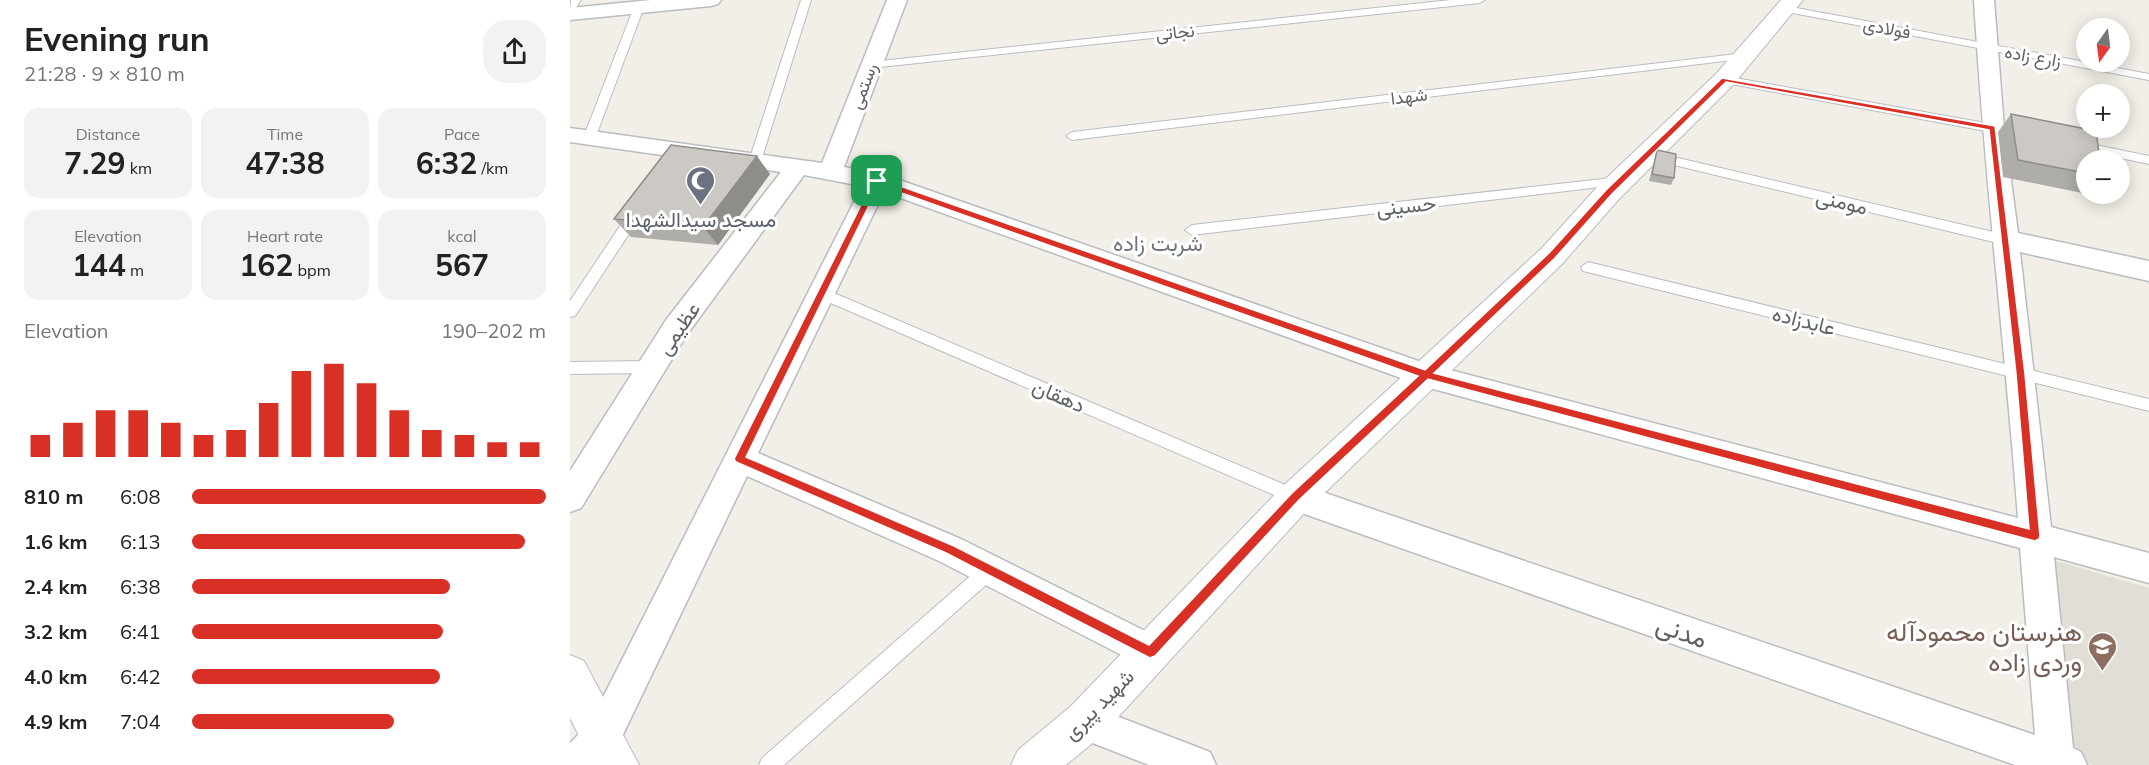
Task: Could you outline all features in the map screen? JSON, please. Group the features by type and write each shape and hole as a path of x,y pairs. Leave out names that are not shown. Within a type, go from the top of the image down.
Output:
{"street":[{"path":"570,14 711,0"},
{"name":"رستمی","path":"830,172 897,0"},
{"path":"1984,0 1987,48 2004,130 2006,240 2060,764"},
{"name":"شهید پیری","path":"1033,765 1085,722 1296,496 1552,256 1621,181 1735,68 1789,5"},
{"path":"580,136 674,156 798,166 877,181 1426,375 2149,568"},
{"name":"عظیمی","path":"570,498 676,328 798,166"},
{"path":"574,765 610,751 740,459 877,181"},
{"path":"2006,240 2149,271"},
{"path":"740,459 950,550 1150,652"},
{"name":"مدنی","path":"1296,496 2060,764"},
{"path":"570,675 610,751"},
{"path":"1085,722 1197,765"}],"lane":[{"path":"570,9 576,0"},
{"path":"755,161 806,0"},
{"name":"نجاتی","path":"871,65 1480,0"},
{"name":"فولادی","path":"1789,5 1987,48"},
{"path":"580,136 639,7"},
{"name":"زارع زاده","path":"1987,48 2149,77"},
{"name":"شهدا","path":"1072,136 1735,68 2004,130"},
{"path":"2071,144 2149,160"},
{"name":"مومنی","path":"1678,162 2006,240"},
{"name":"حسینی","path":"1192,230 1621,181"},
{"path":"570,312 645,200"},
{"name":"عابدزاده","path":"1587,267 2149,405"},
{"path":"570,284 586,288"},
{"name":"دهقان","path":"822,294 1296,496"},
{"path":"570,368 651,368"},
{"path":"769,765 990,570"}],"shaded area":[{"name":"هنرستان محمودآله وردی زاده","path":"2046,558 2149,588 2149,765 2093,765 2066,756"}],"building":[{"path":"2011,114 2076,127 2076,138 2097,138 2099,150 2076,150 2076,171 2018,160"},
{"path":"671,145 757,156 703,227 614,219"},
{"path":"1657,150 1676,154 1674,178 1652,174"}],"place":[{"name":"مسجد سیدالشهدا","path":"701,206"},
{"name":"هنرستان محمودآله وردی زاده","path":"2103,672"}],"district":[{"name":"شربت زاده","path":"1158,243"}],"route":[{"path":"877,181 740,459 950,550 1150,652 1296,496 1426,375 2035,536 2021,374 1993,128 1724,80 1609,192 1552,256 1426,375 877,181"}]}
